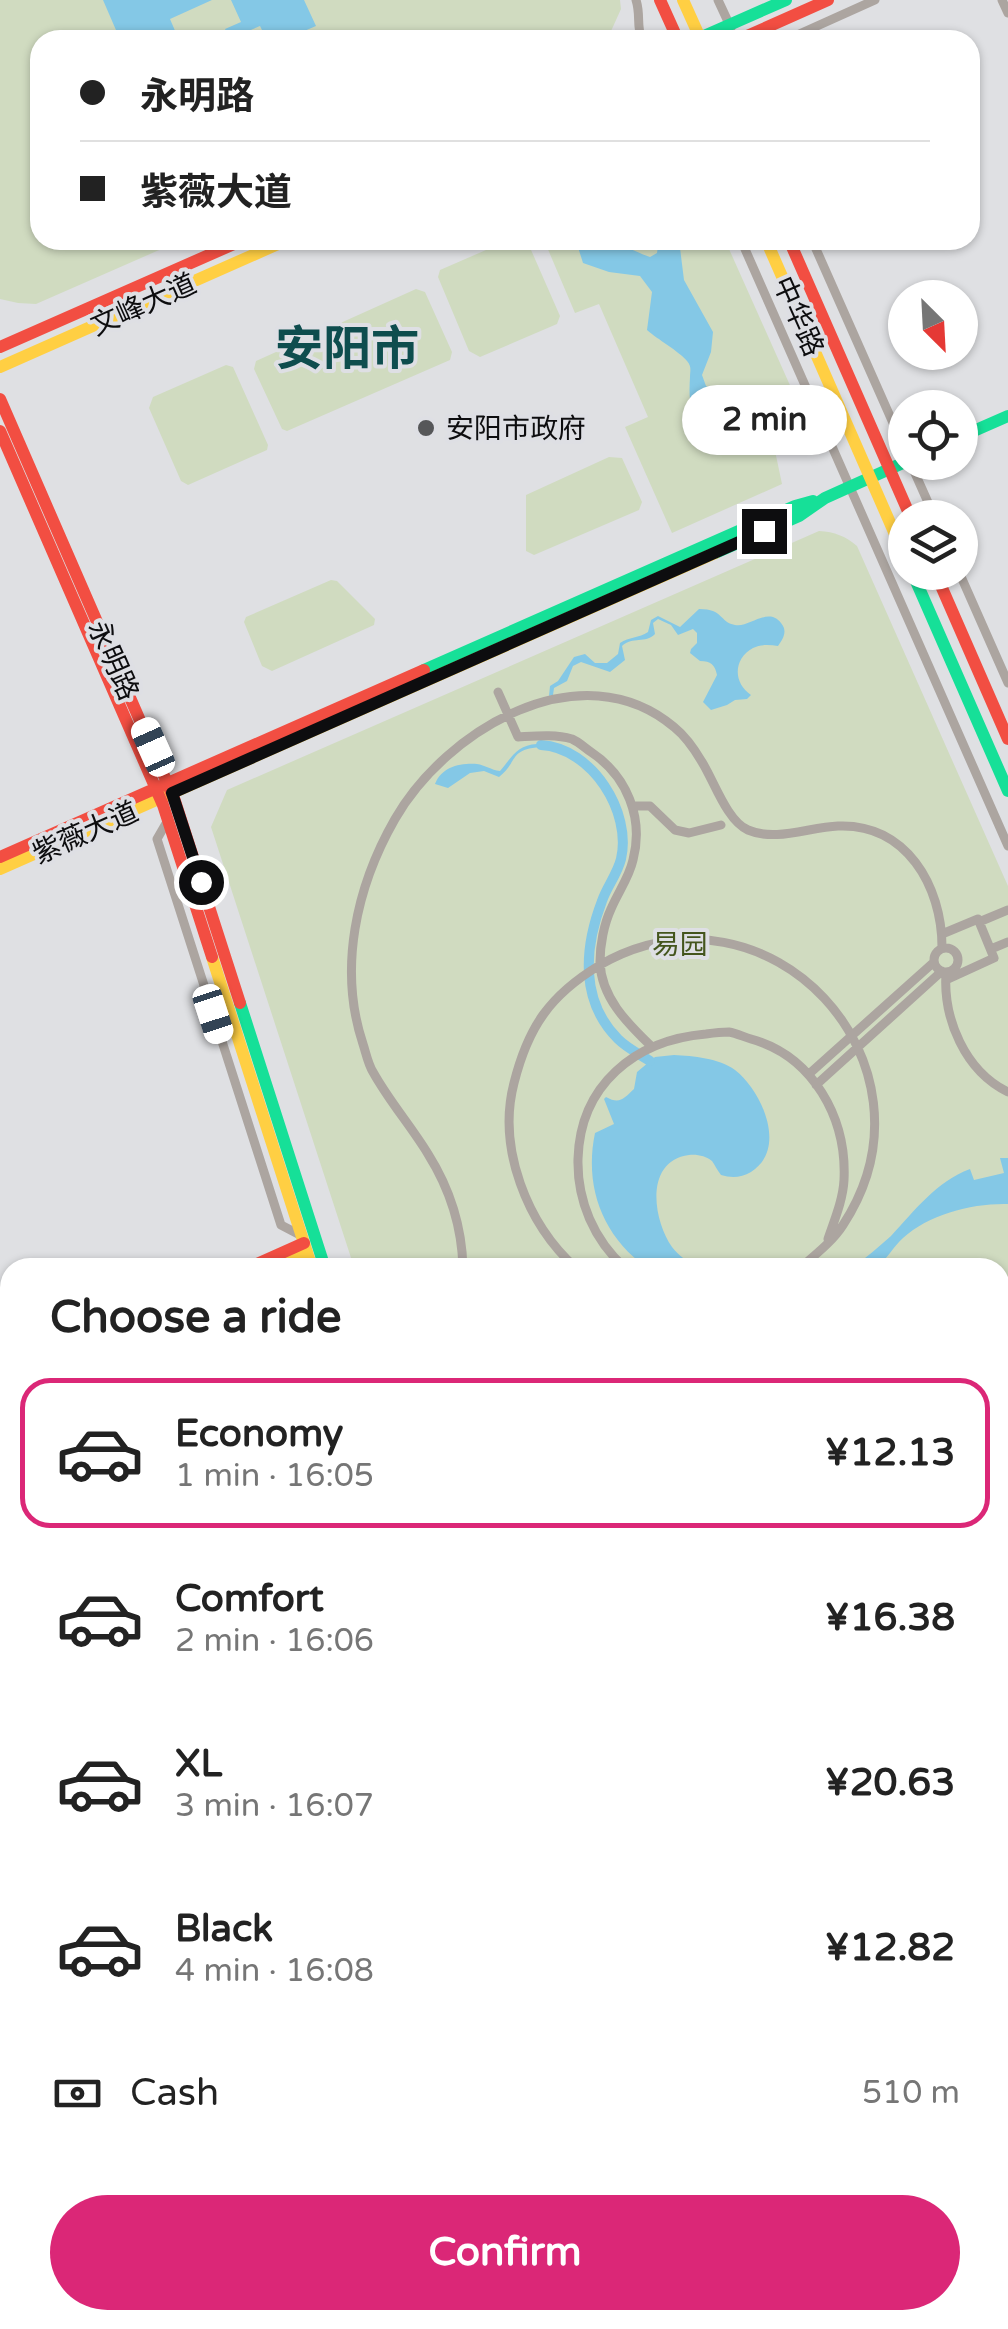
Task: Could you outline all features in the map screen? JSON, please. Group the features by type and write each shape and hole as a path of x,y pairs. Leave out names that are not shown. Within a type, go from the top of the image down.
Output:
{"main road":[{"path":"660,0 674,30"},
{"path":"683,0 695,30"},
{"path":"719,30 786,0"},
{"path":"760,30 828,0"},
{"name":"文峰大道","path":"0,347 220,250"},
{"name":"文峰大道","path":"0,367 264,250"},
{"name":"中华路","path":"770,250 888,519"},
{"name":"中华路","path":"793,250 888,467"},
{"name":"永明路","path":"0,400 164,791 322,1258"},
{"path":"978,429 1008,416"},
{"name":"永明路","path":"0,431 164,791 168,820 309,1258"},
{"name":"紫薇大道","path":"0,869 795,506 825,498 888,469"},
{"path":"920,590 1008,791"},
{"path":"943,590 1008,739"},
{"name":"紫薇大道","path":"0,858 164,791"},
{"path":"271,1258 304,1244"},
{"path":"285,1258 304,1244"}],"street":[{"path":"636,0 638,30"},
{"path":"718,0 732,30"},
{"path":"808,30 875,0"},
{"path":"1002,0 1008,12"},
{"path":"745,250 1008,846"},
{"path":"816,250 888,412"},
{"path":"967,590 1008,683"},
{"path":"498,692 518,737 546,735 574,740 602,759 627,791 637,823 634,858 625,885 611,908 600,966 610,998 642,1052"},
{"path":"464,1258 453,1202 430,1156 372,1070 355,1019 351,956 358,911 394,820 415,788 477,733 508,714 559,698 597,694 623,698 676,728 701,759 728,811 746,830 775,834 836,826 868,827 892,839 928,882 939,910 942,948"},
{"path":"632,806 650,806 675,830 689,833 721,826"},
{"path":"979,922 1008,910"},
{"path":"816,1084 945,974 954,970 958,954 951,948 942,948 935,953 934,962 945,974 994,958 978,919 942,934"},
{"path":"565,1258 530,1207 512,1154 508,1120 515,1076 530,1033 566,987 614,956 652,944 698,940 728,942 788,966 848,1026 868,1072 875,1111 874,1144 866,1177 840,1229 810,1258"},
{"path":"991,949 1008,942"},
{"path":"809,1074 934,962"},
{"path":"945,974 951,1019 968,1059 992,1084 1008,1092"},
{"path":"614,1258 585,1212 578,1177 578,1143 588,1107 605,1084 642,1052 680,1036 729,1032 770,1044 809,1074 828,1100 840,1133 844,1182 827,1242"}],"green space":[{"path":"0,0 620,0 621,9 612,30 30,30 30,250 159,250 36,304 0,299"},
{"path":"486,250 531,250 560,316 557,324 480,357 469,351 438,277 440,270"},
{"path":"548,250 729,250 810,430 774,446 782,484 672,533 625,427 648,417 599,304 575,313"},
{"path":"416,289 425,292 452,352 450,360 287,431 282,429 254,369 256,361"},
{"path":"226,365 233,367 267,450 188,485 181,481 149,408 153,397"},
{"path":"609,457 622,458 642,502 639,510 534,555 526,551 526,495"},
{"name":"易园","path":"819,531 840,535 857,546 1008,886 1008,1258 351,1258 211,827 227,790"},
{"path":"331,580 337,581 375,619 374,625 272,671 262,666 244,622 246,617"}],"water":[{"path":"103,0 212,0 170,19 175,30 116,30"},
{"path":"231,0 304,0 316,26 307,30 262,30 260,26 251,30 225,29 241,22"},
{"path":"579,250 632,250 650,257 657,250 680,250 684,280 713,332 711,352 702,375 706,386 722,394 730,416 728,426 706,421 694,413 689,363 647,330 652,292 640,276 583,263"},
{"path":"699,609 713,611 735,625 770,617 783,626 784,635 778,646 756,647 742,658 738,678 751,695 747,699 711,710 703,702 717,675 712,664 690,653 697,643 697,633 693,629 678,635 671,625 658,619 653,623 655,634 651,637 622,646 625,660 610,672 581,662 573,666 567,681 549,696 550,686 574,657 585,654 595,663 607,663 618,654 620,643 648,632 651,620 658,616 680,627"},
{"path":"539,741 540,747 518,754 499,777 484,771 470,773 448,788 435,784 442,774 458,765 477,764 500,771 520,749"},
{"path":"655,1057 697,1057 735,1070 754,1092 767,1120 768,1149 751,1172 732,1177 721,1175 712,1161 698,1155 675,1160 665,1168 656,1193 657,1208 665,1236 684,1258 636,1258 631,1254 608,1225 592,1172 595,1133 614,1124 604,1099 624,1098 634,1089 637,1072"},
{"path":"1000,1158 1008,1158 1008,1204 966,1208 938,1216 903,1238 885,1258 865,1258 947,1181 970,1169 974,1180 1004,1173"}],"waterway":[{"path":"541,745 577,757 592,770 614,803 623,841 621,859 596,919 589,955 591,991 606,1024 622,1042 650,1061"}],"traffic: fast":[{"path":"718,30 786,0"},
{"path":"978,429 1008,416"},
{"path":"715,553 799,516 825,498 888,470"},
{"path":"424,670 813,501"},
{"path":"920,590 1008,791"},
{"path":"240,1003 322,1258"}],"traffic: slow":[{"path":"683,0 696,30"},
{"path":"0,367 264,250"},
{"path":"770,250 888,518"},
{"path":"0,869 715,553"},
{"path":"212,957 309,1258"},
{"path":"294,1258 307,1252"}],"traffic: jam":[{"path":"660,0 674,30"},
{"path":"760,30 828,0"},
{"path":"0,347 220,250"},
{"path":"793,250 903,500"},
{"path":"0,399 175,801 240,1003"},
{"path":"0,431 163,805 212,957"},
{"path":"943,590 1008,739"},
{"path":"0,857 424,670"},
{"path":"270,1258 304,1243"}],"place":[{"name":"安阳市政府","path":"426,428"}],"district":[{"name":"安阳市","path":"347,348"}],"route":[{"path":"201,882 172,793 764,531"}]}
